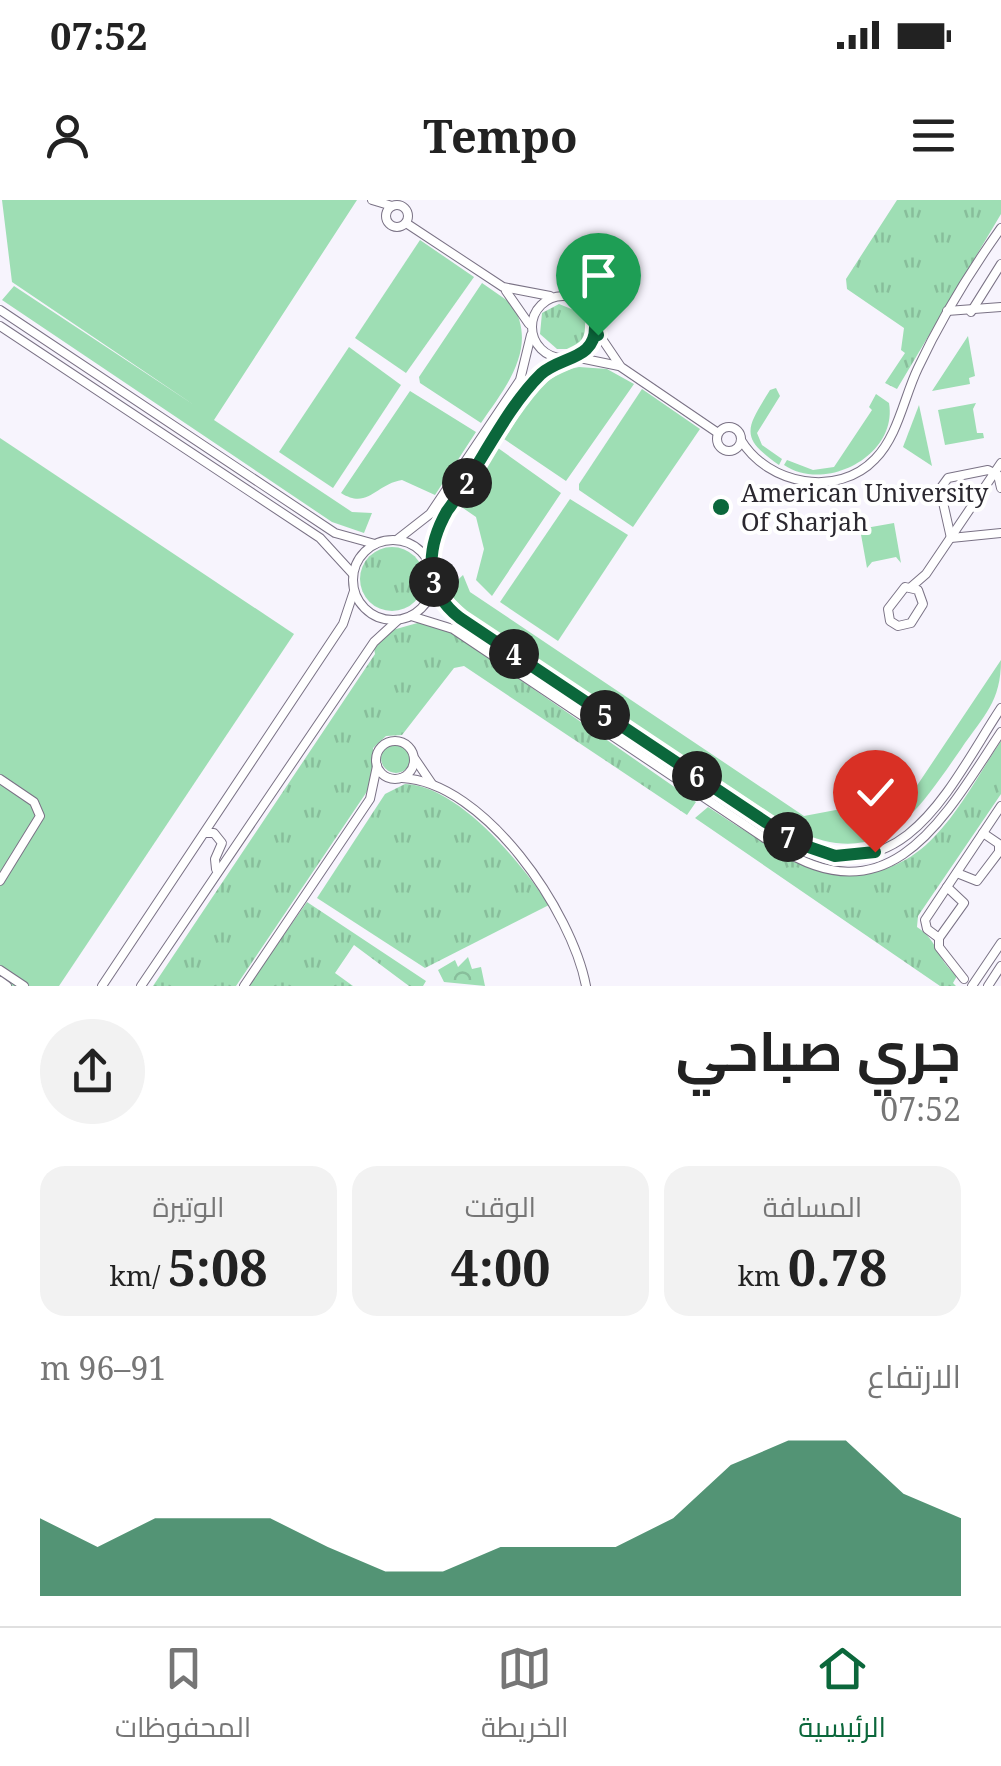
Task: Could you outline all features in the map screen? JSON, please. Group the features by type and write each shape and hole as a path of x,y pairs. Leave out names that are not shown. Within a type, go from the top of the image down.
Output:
{"street":[{"path":"373,201 405,208 406,223"},
{"path":"373,201 392,226 406,223 503,287 580,304 620,367"},
{"path":"386,216 392,206"},
{"path":"503,287 549,352 620,367 718,433 721,447 749,452 805,482 836,481 866,467 888,442 948,311 1001,228"},
{"path":"975,312 1001,264"},
{"path":"0,310 335,532 375,544 412,532 430,514 520,380 539,304 554,296"},
{"path":"948,311 975,312 1001,307"},
{"path":"0,326 320,538 353,574"},
{"path":"595,326 591,346 533,384 441,522 430,561 433,581 446,605 786,836 822,853 862,855 911,834 930,816 1000,711"},
{"path":"718,433 730,427 738,431 749,452"},
{"path":"734,450 741,440"},
{"path":"998,468 1001,488"},
{"path":"951,538 940,494 942,482 998,468"},
{"path":"926,574 921,593 923,604 910,623 894,624 888,616 899,591 911,587 926,574 998,468"},
{"path":"430,514 441,522"},
{"path":"951,538 1001,533"},
{"path":"396,540 414,545 430,561"},
{"path":"102,986 343,624 360,556 375,544"},
{"path":"141,986 216,869 374,642 398,620 411,616 426,603 433,581"},
{"path":"911,587 921,593"},
{"path":"354,590 370,614 398,620"},
{"path":"411,616 453,630 790,855 818,866 848,870 878,866 918,846 939,824 1001,732"},
{"path":"244,986 370,799 378,754 392,742 404,744 435,788"},
{"path":"370,799 409,774 414,758"},
{"path":"377,766 385,776 435,788 493,828 534,873 571,934 586,986"},
{"path":"0,779 34,802 40,816 0,882"},
{"path":"964,979 946,960 940,938 924,923 983,833 997,821 1001,806"},
{"path":"204,833 214,833 221,840 216,869"},
{"path":"957,872 977,881 999,852 999,844 983,833"},
{"path":"940,938 964,903 947,887"},
{"path":"972,986 1001,943"},
{"path":"988,986 1001,966"},
{"path":"0,970 24,986"},
{"path":"0,982 6,986"}],"green space":[{"path":"2,200 357,200 214,420 352,512 372,513 364,533 332,522 2,300 14,286 194,405 12,282"},
{"path":"897,200 1001,200 1001,214 897,389 885,383 905,353 901,350 904,328 847,289 846,279"},
{"path":"420,240 474,277 406,373 355,338"},
{"path":"482,283 512,304 522,336 516,367 481,423 420,383 419,377"},
{"path":"559,304 574,310 587,324 587,337 575,349 557,349 540,334 542,313"},
{"path":"968,336 975,376 969,378 970,384 932,391"},
{"path":"349,347 401,385 333,488 279,452"},
{"path":"579,367 607,369 634,384 566,481 504,439 544,385"},
{"path":"776,388 780,396 757,433 762,445 782,459 779,465 757,447 750,432 762,403 770,390"},
{"path":"642,389 700,429 633,527 579,490 579,484"},
{"path":"410,391 476,432 435,495 402,480 358,499 341,493"},
{"path":"876,394 889,403 889,422 871,453 838,472 819,475 801,473 784,465 787,460 813,470 834,467 872,410 869,407"},
{"path":"976,403 973,409 977,433 983,433 984,438 945,445 938,410"},
{"path":"919,405 932,466 903,447"},
{"path":"0,438 294,634 59,986 0,986"},
{"path":"498,448 561,493 492,596 476,580 484,549 476,517 460,506"},
{"path":"570,499 628,535 558,641 500,602"},
{"path":"894,523 901,563 896,557 872,562 867,568 860,529"},
{"path":"392,547 415,556 424,579 415,602 392,611 369,602 360,579 369,556"},
{"path":"463,575 470,592 804,816 910,796 1001,660 998,687 984,717 912,814 874,839 851,844 825,841 795,830 472,616 446,591"},
{"path":"421,622 445,629 476,649 696,802 687,815 464,666 454,668 402,735 386,736 373,748 376,773 368,790 236,986 153,986 375,654 374,648 389,631"},
{"path":"1001,741 1001,794 918,916 917,927 930,938 957,976 953,983 956,986 940,986 695,818 708,807 762,841 820,867 849,872 879,870 907,859 935,836"},
{"path":"396,743 410,752 411,758 402,772 396,773 382,764 381,758 390,744"},
{"path":"405,784 425,788 467,812 506,849 549,905 425,968 317,898 385,794"},
{"path":"307,902 426,981 423,986 409,986 354,945 335,973 353,986 248,986"},
{"path":"468,957 472,969 481,967 485,986 444,982 438,970 455,960 458,967"}],"place":[{"name":"American University Of Sharjah","path":"721,507"}],"route":[{"path":"598,335 595,326 594,340 587,351 551,366 538,378 447,511 437,529 430,561 441,598 460,618 797,843 835,856 875,852"}]}
